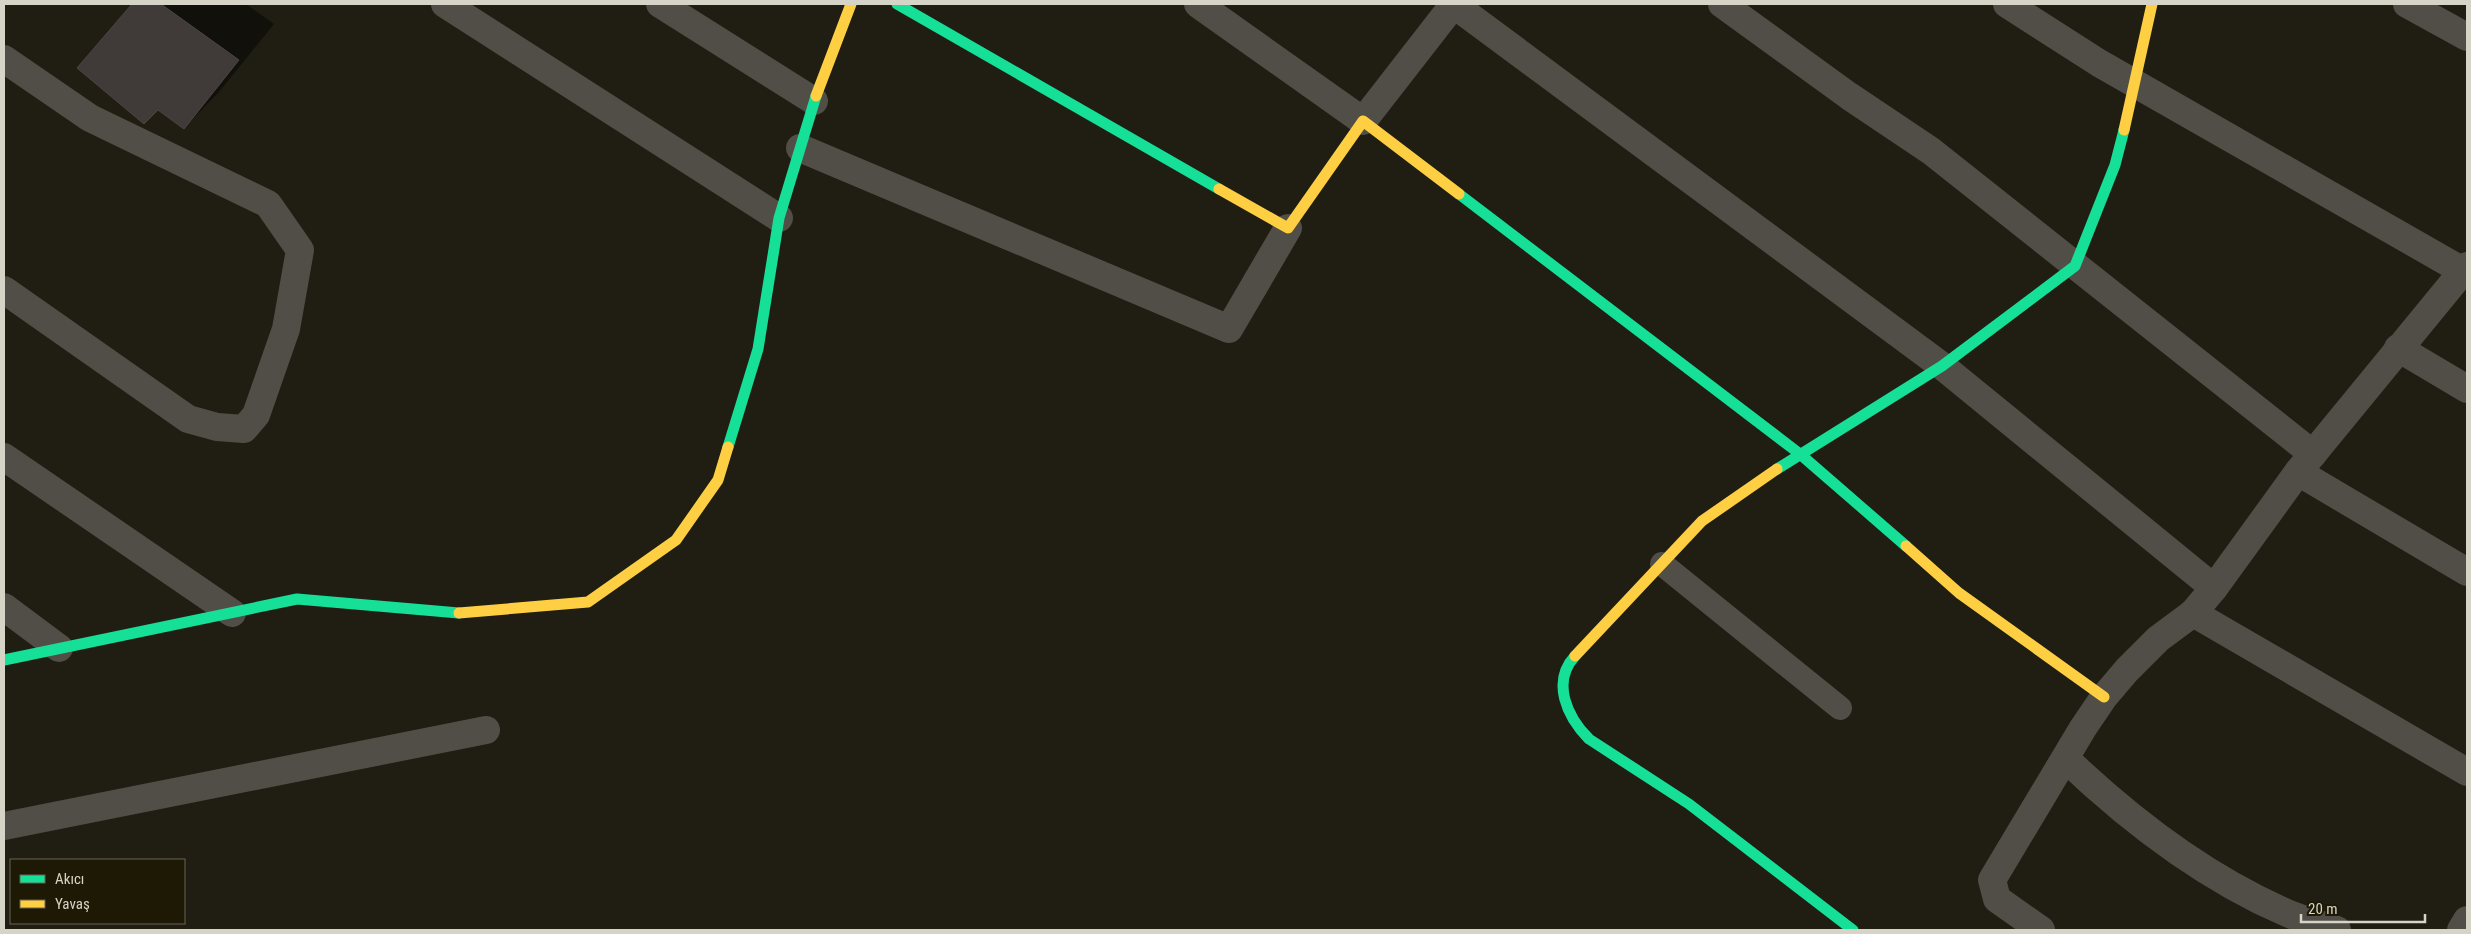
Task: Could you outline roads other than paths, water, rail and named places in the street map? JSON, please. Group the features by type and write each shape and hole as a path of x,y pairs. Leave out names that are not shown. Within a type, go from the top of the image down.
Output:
{"street":[{"path":"445,4 779,218"},
{"path":"660,4 814,101"},
{"path":"4,660 297,599 461,613 588,602 676,540 718,480 758,349 779,218 814,101 851,4"},
{"path":"897,4 1288,228"},
{"path":"1198,4 1364,121 1800,454 1959,593 2104,697"},
{"path":"800,148 1229,329 1288,228 1364,121 1454,4 1942,366 2214,588"},
{"path":"1722,4 1849,96 1931,151 2075,266 2306,463 2467,572"},
{"path":"2007,4 2136,84 2465,269 2398,348 2306,463 2214,588 2193,613 2158,640 2104,697 1992,880 1998,900 2041,930"},
{"path":"1852,930 1689,804 1589,739 1568,716 1563,701 1562,688 1568,664 1702,521 1800,454 1942,366 2075,266 2115,165 2136,84 2152,4"},
{"path":"2407,4 2467,37"},
{"path":"4,59 90,118 268,204 300,250 286,329 256,415 244,429 217,427 188,418 4,290"},
{"path":"2398,348 2467,389"},
{"path":"4,457 232,613"},
{"path":"4,607 59,648"},
{"path":"2193,613 2467,772"},
{"path":"4,826 486,730"},
{"path":"2066,759 2102,793 2181,854 2233,885 2287,913 2337,930"},
{"path":"2462,930 2467,920"}],"lane":[{"path":"1662,564 1840,708"}]}
